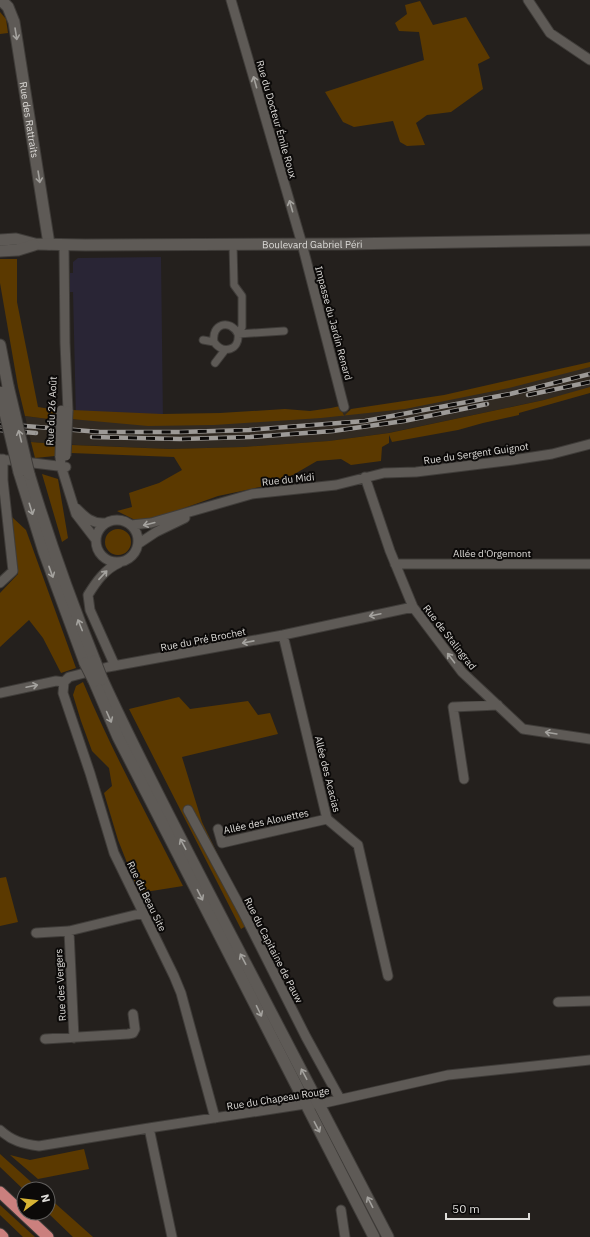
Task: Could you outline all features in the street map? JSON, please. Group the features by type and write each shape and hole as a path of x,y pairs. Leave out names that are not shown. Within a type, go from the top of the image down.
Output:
{"highway":[{"path":"0,1192 48,1237"},
{"path":"0,1234 3,1237"}],"main road":[{"name":"Rue des Rattraits","path":"1,0 8,7 14,22 49,244"},
{"name":"Boulevard Gabriel Péri","path":"0,240 16,239 35,244 64,245 302,244 590,240"},
{"name":"Boulevard Gabriel Péri","path":"0,251 18,250 35,244"},
{"path":"0,345 4,389 24,473 62,589 122,744 374,1237"},
{"path":"98,680 124,727 164,808 320,1104 388,1237"}],"street":[{"name":"Rue du Docteur Émile Roux","path":"231,0 302,244"},
{"path":"528,0 550,33 590,60"},
{"path":"233,244 234,284 242,296 242,327 238,334 237,344 234,348 225,350 219,348 214,342 213,336 215,331 220,326 226,324 232,326 238,334 256,336 284,331"},
{"name":"Impasse du Jardin Renard","path":"302,244 344,407"},
{"name":"Rue du 26 Août","path":"64,245 63,466 72,506 79,519 96,540"},
{"path":"203,340 214,342"},
{"path":"215,363 225,350"},
{"name":"Rue du Sergent Guignot","path":"365,477 384,473 416,472 513,460 552,454 590,444"},
{"path":"0,583 13,571 1,480 1,459 63,466"},
{"name":"Rue du Midi","path":"131,526 151,523 252,494 331,486 365,477"},
{"name":"Rue de Stalingrad","path":"365,477 395,564 413,607 462,672 523,729 590,739"},
{"name":"Rue du Midi","path":"138,544 156,532 214,505"},
{"path":"72,506 91,521 105,523 118,520 125,522 131,526 137,534 138,544 133,556 108,569 88,595 90,610 115,666"},
{"path":"105,523 97,534 96,546 101,556 107,560 115,563 122,562"},
{"name":"Allée d'Orgemont","path":"395,564 590,564"},
{"name":"Rue du Pré Brochet","path":"0,692 56,681 64,682 69,677 115,666 283,635 413,607"},
{"name":"Allée des Acacias","path":"283,635 327,819 358,845 388,976"},
{"name":"Rue du Beau Site","path":"64,682 63,693 90,773 114,853 181,993 215,1118"},
{"path":"464,779 453,707 498,705"},
{"name":"Rue du Capitaine de Pauw","path":"188,810 243,912 306,1037 340,1099"},
{"name":"Allée des Alouettes","path":"218,829 222,843 327,819"},
{"path":"36,933 69,931 143,913"},
{"name":"Rue des Vergers","path":"69,931 74,1038"},
{"path":"558,1002 590,1001"},
{"path":"45,1039 133,1033 135,1029 133,1014"},
{"name":"Rue du Chapeau Rouge","path":"0,1130 7,1136 21,1143 39,1146 305,1104 320,1104 448,1075 590,1060"},
{"path":"149,1128 172,1237"},
{"path":"341,1210 345,1237"}],"shaded area":[{"path":"420,1 433,25 466,17 490,58 478,64 483,89 451,112 427,115 416,123 425,145 407,146 400,142 393,121 354,127 343,122 325,92 424,60 419,32 399,31 395,23 407,14 405,5"},
{"path":"0,12 6,19 8,33 0,34"},
{"path":"161,257 163,422 76,419 73,292 70,292 70,273 73,273 73,262 78,258"},
{"path":"0,259 17,259 17,302 38,407 56,410 56,420 25,416 18,387 0,283"},
{"path":"590,362 590,367 509,388 405,409 345,415 351,409 444,395"},
{"path":"590,366 590,388 544,400 388,433 329,441 243,447 170,449 55,444 31,442 25,416 56,420 342,412 431,400"},
{"path":"590,387 590,393 519,413 519,415 458,430 392,442 389,435 389,443 382,447 381,461 351,465 341,459 317,461 279,483 218,496 145,522 133,519 117,511 132,507 129,493 159,483 182,470 174,457 71,453 72,445 170,449 243,447 329,441 389,433 544,400"},
{"path":"340,406 344,416 214,425 148,426 71,419 72,410 162,414 220,413 285,409 310,411"},
{"path":"31,442 55,444 55,456 35,458"},
{"path":"42,474 58,479 68,538 62,542"},
{"path":"12,517 26,530 76,668 61,673 43,638 29,620 0,647 0,593 18,574"},
{"path":"118,529 127,533 131,542 127,551 118,555 109,551 105,542 109,533"},
{"path":"83,682 118,759 183,886 139,893 118,840 104,793 112,786 109,768 92,751 73,695 76,686"},
{"path":"179,697 190,709 248,701 258,715 270,713 278,734 182,757 202,822 251,923 241,929 129,709"},
{"path":"6,877 18,922 0,926 0,878"},
{"path":"84,1149 89,1169 38,1179 10,1155 30,1160"},
{"path":"0,1154 30,1181 16,1181 16,1182 0,1167"},
{"path":"56,1204 93,1237 73,1237 56,1221"},
{"path":"0,1205 35,1237 23,1237 0,1215"}],"railway":[{"path":"0,424 100,432 180,432 249,430 365,421 510,394 590,374"},
{"path":"528,395 590,382"},
{"path":"92,437 180,439 250,437 333,431 404,421 487,404"},
{"path":"0,430 36,433"}]}
